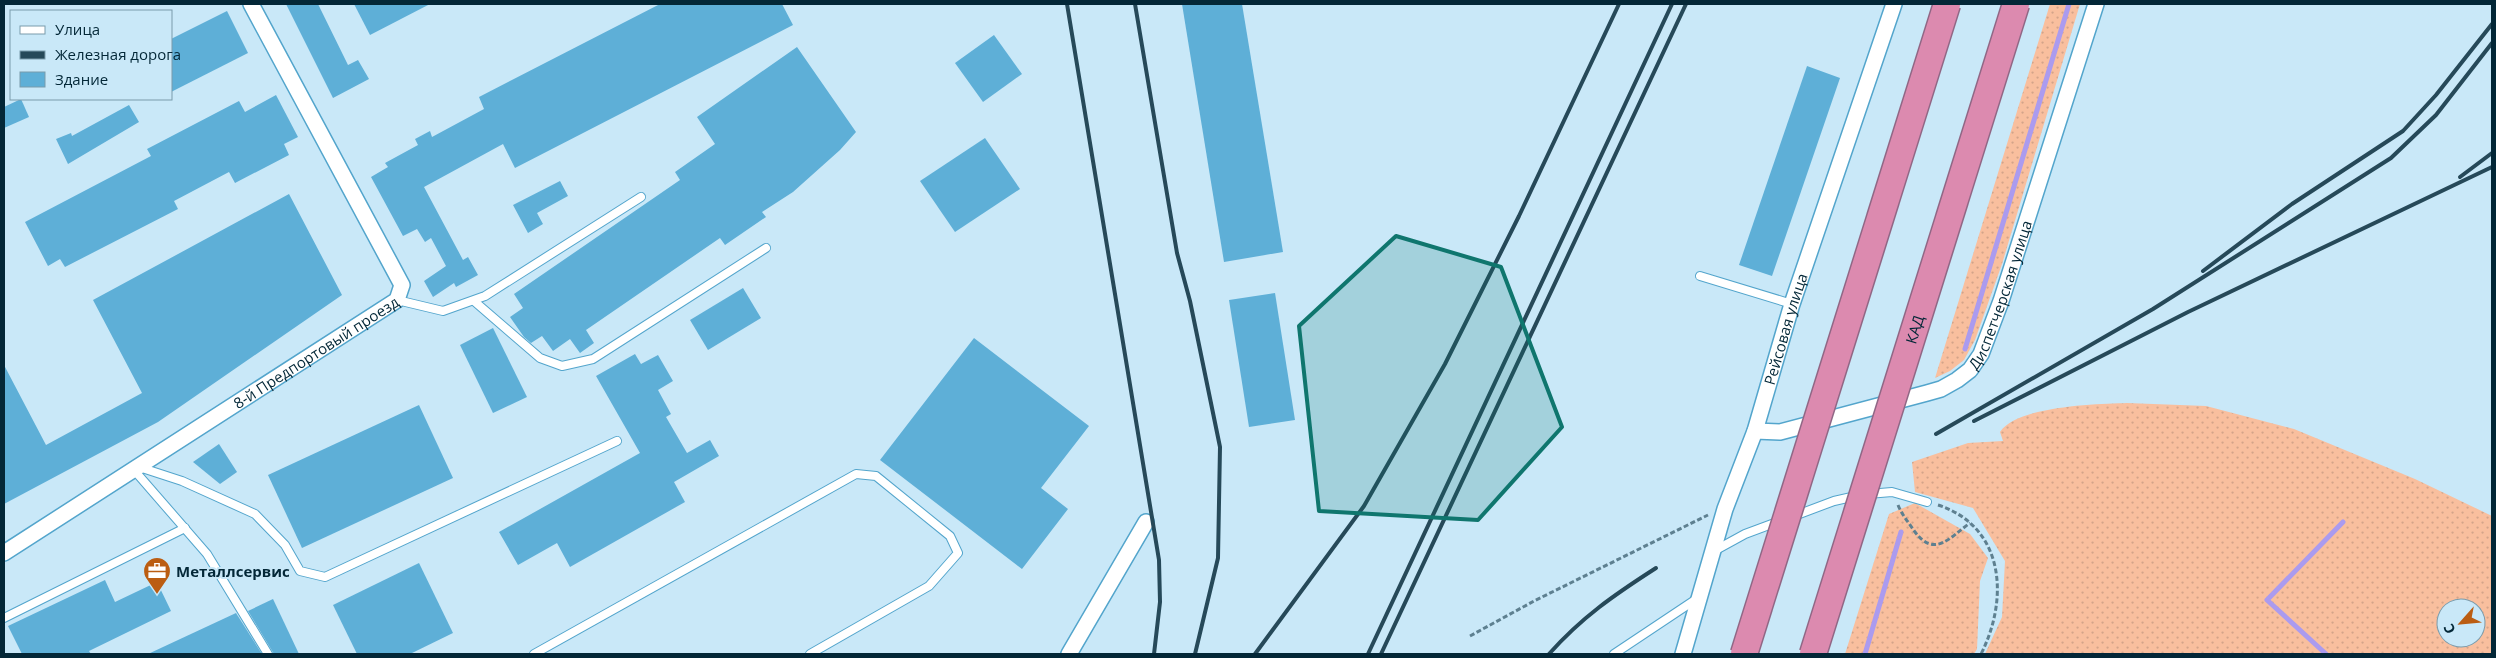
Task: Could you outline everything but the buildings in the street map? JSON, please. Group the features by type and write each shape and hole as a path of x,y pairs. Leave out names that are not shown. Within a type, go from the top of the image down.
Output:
{"highway":[{"path":"1744,654 1947,4"},
{"name":"КАД","path":"1813,654 2016,4"}],"street":[{"name":"8-й Предпортовый проезд","path":"4,553 397,300 402,285 252,4"},
{"name":"Рейсовая улица","path":"1684,654 1725,509 1755,431 1792,304 1894,4"},
{"name":"Диспетчерская улица","path":"1755,431 1780,432 1927,394 1942,389 1970,370 1981,354 2001,301 2096,4"},
{"path":"1069,654 1146,522"}],"lane":[{"path":"397,300 443,311 474,301 485,296 641,196"},
{"path":"474,301 540,358 562,366 592,359 766,248"},
{"path":"1700,276 1792,304"},
{"path":"137,469 182,481 255,514 285,545 300,571 325,578 617,441"},
{"path":"137,469 207,554 268,654"},
{"path":"534,654 856,474 876,476 950,536 958,553 930,586 810,654"},
{"path":"1713,551 1745,534 1834,502 1875,492 1892,492 1927,502"},
{"path":"4,618 185,528"},
{"path":"1614,654 1701,596"}],"path":[{"path":"1892,492 1902,514 1924,543 1934,546 1945,542 1970,523"},
{"path":"1927,502 1946,508 1970,523 1986,539 1992,552 1997,574 1997,607 1992,629 1981,654"},
{"path":"1470,636 1534,601 1704,516 1725,509"}],"highlighted area":[{"path":"1396,236 1501,267 1562,427 1478,520 1319,511 1299,326"}],"shaded area":[{"path":"2050,4 2080,4 2002,264 1975,340 1964,360 1950,371 1935,378"},
{"path":"2127,403 2206,406 2294,429 2415,479 2492,516 2492,654 1985,654 2002,617 2005,561 1973,508 1915,492 1912,462 1968,443 2003,441 2000,432 2009,423 2039,412 2078,406"},
{"path":"1915,503 1970,534 1988,558 1980,581 1977,649 1974,654 1845,654 1889,514"}],"waterway":[{"path":"1965,349 2069,4"},
{"path":"2326,654 2267,600 2343,522"},
{"path":"1865,654 1901,532"}],"railway":[{"path":"1067,4 1159,560 1160,602 1154,654"},
{"path":"1135,4 1177,253 1190,301 1220,447 1218,558 1195,654"},
{"path":"1255,654 1364,506 1445,364 1519,216 1619,4"},
{"path":"1368,654 1672,4"},
{"path":"1381,654 1686,4"},
{"path":"2203,271 2292,204 2403,131 2436,95 2492,24"},
{"path":"1936,434 2153,309 2391,158 2436,115 2492,43"},
{"path":"2460,177 2492,153"},
{"path":"1974,421 2188,312 2492,167"},
{"path":"1549,654 1599,607 1656,568"}],"place":[{"name":"Металлсервис","path":"157,595"}]}
